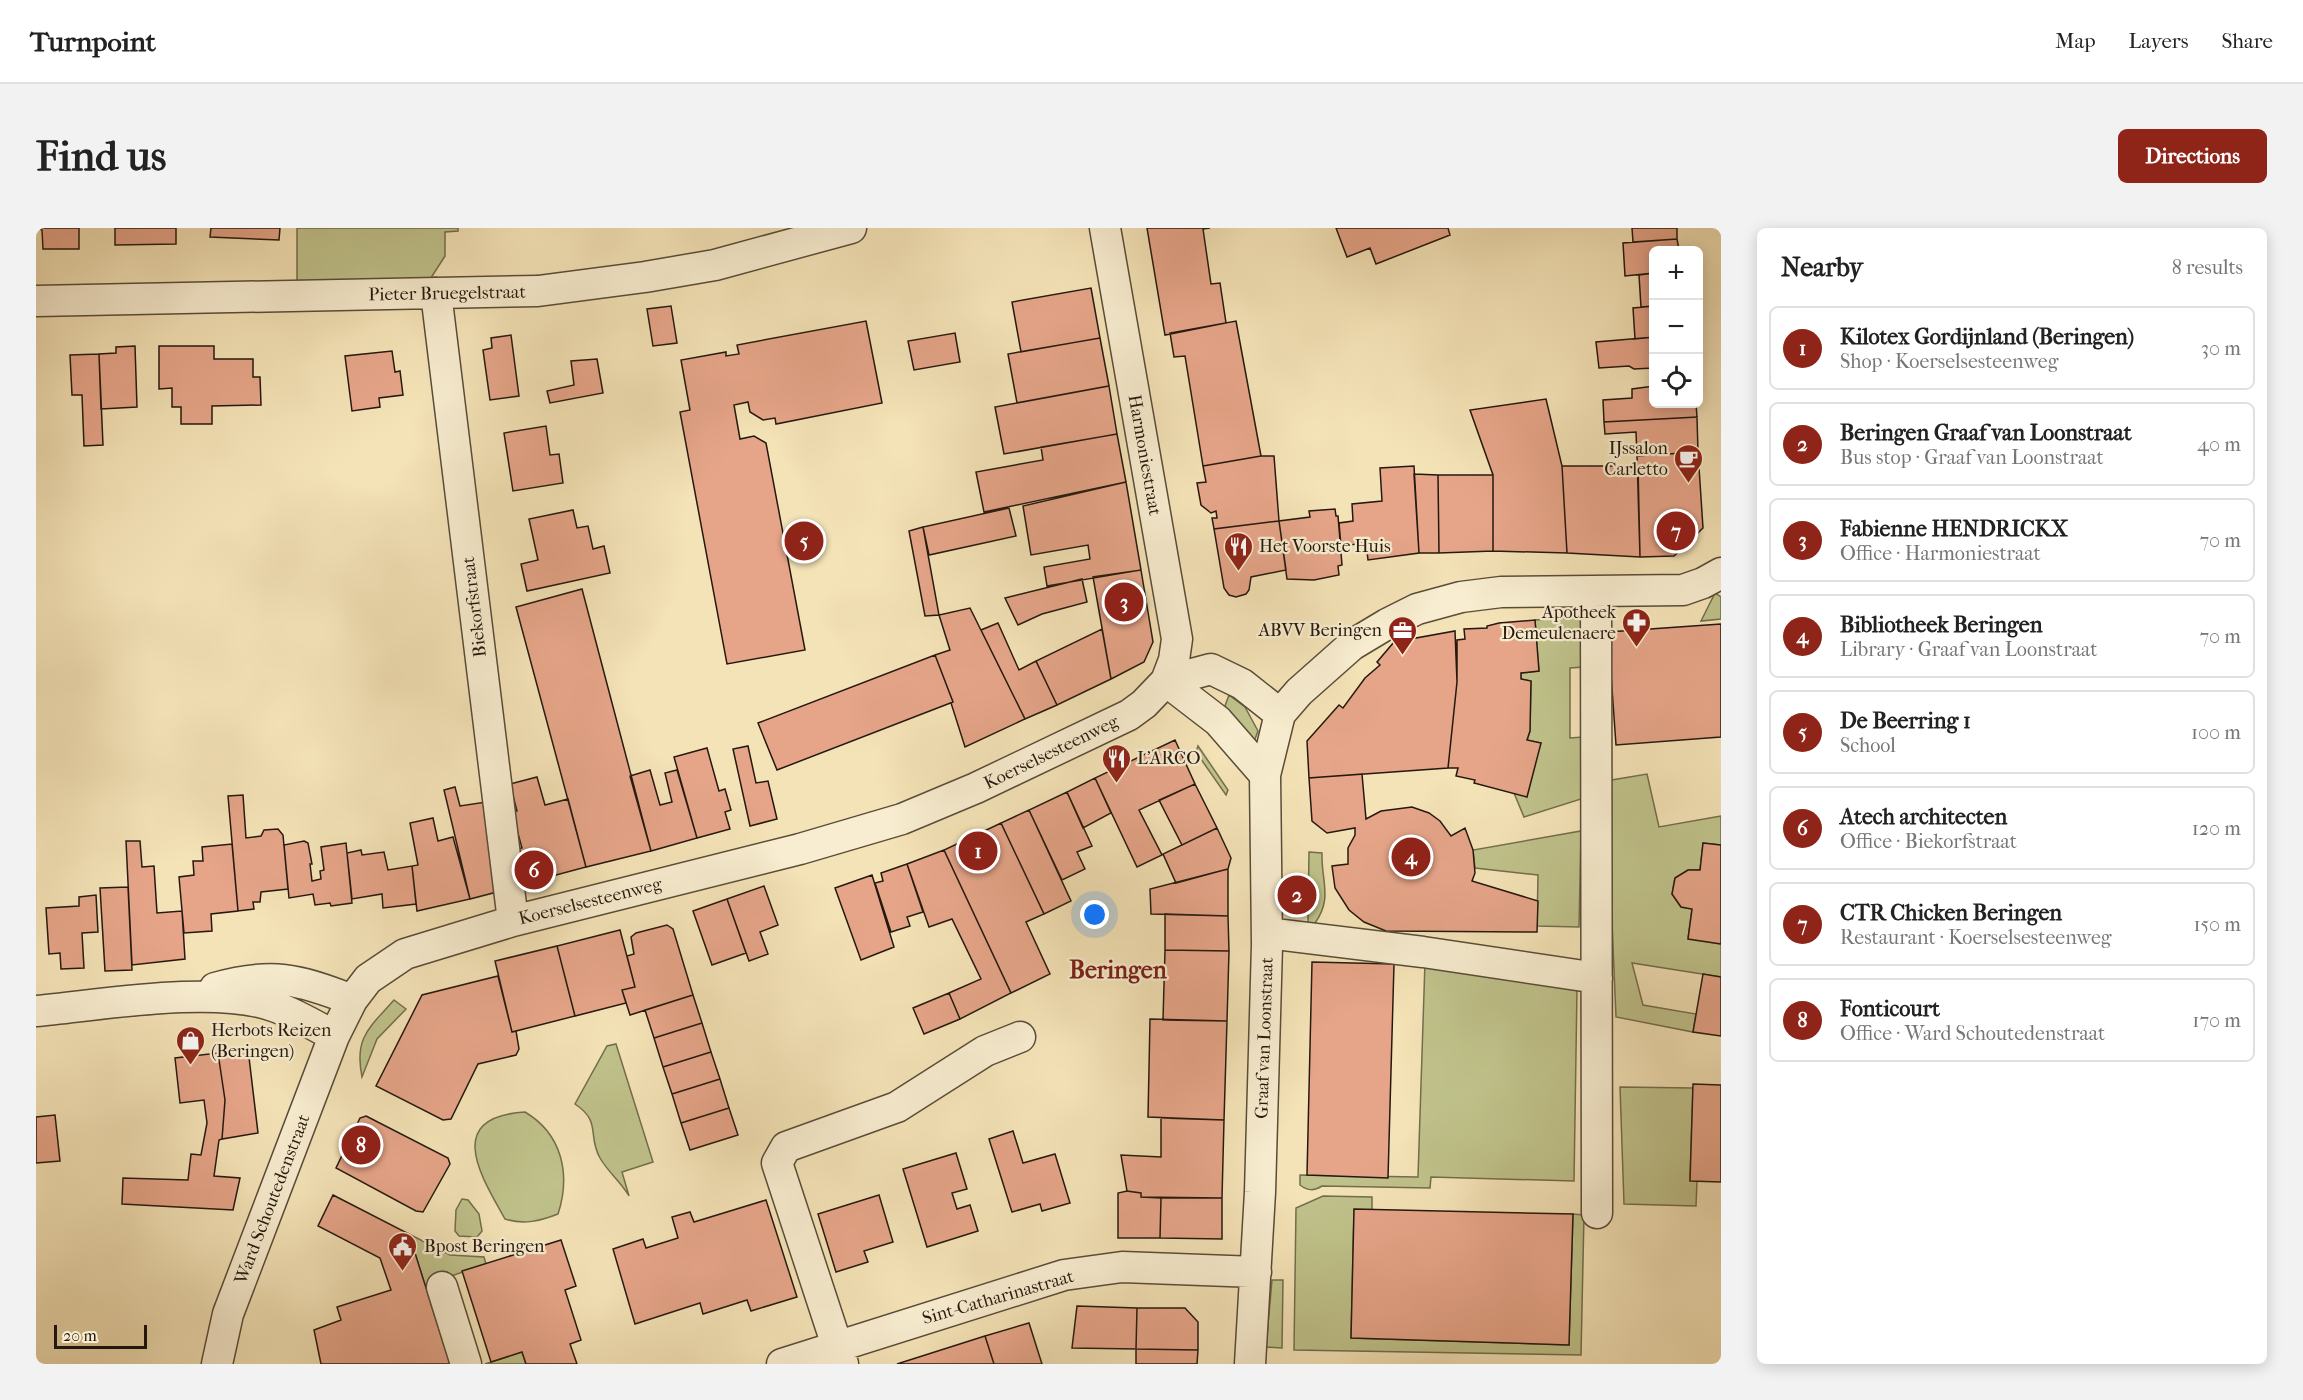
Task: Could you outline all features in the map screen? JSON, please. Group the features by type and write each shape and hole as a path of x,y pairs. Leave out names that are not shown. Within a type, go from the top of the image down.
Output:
{"street":[{"name":"Pieter Bruegelstraat","path":"36,301 538,291 715,265 851,228"},
{"name":"Harmoniestraat","path":"1105,228 1177,639 1174,660 1166,681"},
{"name":"Biekorfstraat","path":"436,293 513,921"},
{"path":"1166,681 1210,669 1242,684 1280,714 1299,692 1352,645 1417,609 1461,597 1501,592 1683,590 1721,573"},
{"path":"1596,592 1597,1213"},
{"path":"1166,681 1218,721 1265,775"},
{"name":"Koerselsesteenweg","path":"334,1036 352,1000 368,979 405,954 513,921 800,849 902,819 976,788 1129,715 1157,693 1166,681"},
{"name":"Graaf van Loonstraat","path":"1250,1364 1256,1272 1267,933 1265,775 1280,714"},
{"path":"1267,933 1423,952 1597,978"},
{"path":"180,997 239,981 282,977 320,987 352,1000"},
{"path":"36,1011 180,997 248,1000 273,1006 334,1036"},
{"name":"Ward Schoutedenstraat","path":"217,1364 228,1314 334,1036"},
{"path":"840,1355 783,1187 777,1163 786,1147 897,1107 985,1051 1020,1036"},
{"name":"Sint-Catharinastraat","path":"782,1364 840,1355 1064,1275 1122,1267 1256,1272"},
{"path":"442,1287 466,1364"}],"green space":[{"path":"297,228 458,228 458,231 445,232 445,256 429,281 297,284"},
{"path":"1715,593 1721,597 1721,619 1701,621"},
{"path":"1586,616 1584,667 1570,668 1570,738 1583,737 1581,799 1524,817 1514,793 1541,743 1527,740 1530,731 1531,681 1521,679 1521,673 1539,671 1535,620"},
{"path":"1229,695 1245,707 1258,731 1252,747 1225,706"},
{"path":"1198,746 1228,790 1226,795 1196,752"},
{"path":"1647,774 1659,827 1721,816 1721,845 1703,843 1700,870 1688,870 1675,878 1672,894 1681,907 1692,909 1688,938 1721,944 1721,977 1632,963 1643,1005 1696,1014 1693,1032 1616,1017 1606,781"},
{"path":"1581,831 1579,927 1537,926 1538,875 1475,868 1473,850"},
{"path":"1309,852 1322,853 1325,897 1324,905 1315,923 1308,923"},
{"path":"1425,962 1577,989 1574,1181 1431,1177 1430,1188 1322,1186 1311,1190 1300,1185 1300,1175 1418,1177"},
{"path":"394,1000 406,1009 377,1039 362,1077 360,1052 362,1043 371,1026"},
{"path":"616,1044 653,1162 622,1172 629,1196 600,1158 596,1150 591,1123 575,1104 607,1046"},
{"path":"1620,1087 1693,1088 1690,1180 1697,1181 1696,1206 1624,1204"},
{"path":"525,1112 538,1121 555,1143 560,1156 564,1184 558,1214 538,1220 519,1222 505,1219 486,1185 475,1151 476,1137 484,1125 500,1116"},
{"path":"1323,1196 1372,1197 1372,1210 1354,1210 1351,1338 1569,1345 1573,1214 1584,1215 1581,1355 1294,1350 1296,1208"},
{"path":"462,1199 468,1200 479,1214 482,1231 477,1237 459,1236 455,1231 456,1210"},
{"path":"409,1234 450,1255 484,1257 486,1264 425,1285"},
{"path":"1272,1280 1283,1280 1282,1348 1266,1347"},
{"path":"522,1352 526,1364 485,1364"}],"building":[{"path":"36,228 79,228 79,249 43,249 42,230"},
{"path":"115,228 176,228 176,244 115,245"},
{"path":"211,228 280,228 279,240 210,237"},
{"path":"1147,228 1210,228 1203,229 1211,284 1220,283 1226,323 1165,335"},
{"path":"1336,228 1448,228 1450,235 1376,264 1370,248 1347,257"},
{"path":"1632,228 1677,228 1677,239 1633,242"},
{"path":"1677,239 1678,246 1649,246 1649,274 1625,276 1623,243"},
{"path":"1649,274 1649,306 1641,307 1639,275"},
{"path":"1091,288 1100,338 1021,352 1012,302"},
{"path":"671,306 677,343 653,346 647,309"},
{"path":"1649,306 1649,338 1635,339 1633,308"},
{"path":"866,321 882,403 776,424 775,418 763,420 750,412 748,402 734,405 740,439 754,436 766,443 805,650 727,664 680,412 690,410 681,360 726,352 726,356 739,354 737,345"},
{"path":"1236,321 1261,456 1203,466 1185,356 1174,357 1170,333"},
{"path":"955,333 960,362 914,370 908,341"},
{"path":"511,335 519,396 490,400 483,350 492,348 491,338"},
{"path":"1649,337 1649,368 1634,369 1629,366 1599,368 1596,342"},
{"path":"1100,338 1109,386 1017,403 1008,354"},
{"path":"135,346 137,407 101,409 99,354 116,353 116,347"},
{"path":"159,346 214,346 214,359 253,359 253,377 260,377 261,405 212,406 212,424 181,424 181,407 172,407 172,388 159,389"},
{"path":"392,351 395,372 400,371 403,395 379,398 380,407 352,411 345,356"},
{"path":"99,354 103,445 84,446 82,395 72,395 70,355"},
{"path":"597,359 603,393 550,403 547,391 574,385 571,361"},
{"path":"1109,386 1117,434 1004,454 995,407"},
{"path":"1649,387 1649,408 1696,408 1697,417 1604,422 1603,400 1632,398 1632,389"},
{"path":"1546,399 1562,466 1567,553 1493,551 1493,475 1470,410"},
{"path":"1697,417 1698,452 1637,456 1636,432 1605,434 1604,422"},
{"path":"546,426 550,455 559,454 563,483 513,491 504,433"},
{"path":"1117,434 1126,482 984,512 976,472 1043,460 1041,447"},
{"path":"1698,452 1703,528 1674,556 1640,557 1637,456"},
{"path":"1261,456 1274,456 1279,521 1214,529 1212,518 1217,518 1216,511 1211,513 1201,505 1197,483 1206,482 1203,466"},
{"path":"1414,466 1419,553 1368,560 1366,543 1341,546 1339,523 1353,521 1352,504 1382,501 1380,468"},
{"path":"1562,466 1638,466 1640,557 1567,553"},
{"path":"1414,474 1438,475 1439,553 1419,553"},
{"path":"1438,475 1493,475 1493,551 1439,553"},
{"path":"1126,482 1141,570 1047,586 1044,567 1090,559 1088,545 1031,555 1023,506"},
{"path":"1009,508 1016,536 929,555 923,527"},
{"path":"1335,509 1336,516 1338,516 1342,565 1338,566 1339,575 1314,580 1287,579 1279,521 1310,517 1309,511"},
{"path":"573,510 577,528 588,526 593,549 604,546 610,573 527,591 521,564 538,560 529,519"},
{"path":"1279,521 1286,570 1251,577 1246,594 1236,597 1229,595 1224,588 1214,529"},
{"path":"923,527 939,615 925,616 909,531"},
{"path":"1141,570 1153,642 1144,662 1111,679 1093,577"},
{"path":"1082,579 1087,602 1042,614 1018,625 1005,598"},
{"path":"582,589 651,851 586,867 516,607"},
{"path":"970,608 1025,719 965,747 951,703 953,702 935,655 950,650 939,615"},
{"path":"1535,620 1539,671 1521,673 1521,679 1531,681 1530,731 1527,740 1541,743 1527,797 1474,783 1475,780 1456,776 1458,768 1448,768 1457,682 1457,640 1465,639 1464,629 1487,628 1487,626 1499,623"},
{"path":"998,623 1019,670 1036,661 1057,705 1025,719 981,630"},
{"path":"1721,624 1721,737 1616,745 1608,632"},
{"path":"1102,629 1111,679 1057,705 1036,661"},
{"path":"1455,631 1457,682 1448,768 1309,778 1307,741 1339,705 1343,708 1365,678 1380,665 1377,662 1394,642"},
{"path":"935,655 953,702 777,770 758,723"},
{"path":"1175,740 1195,784 1139,810 1162,855 1137,867 1095,778"},
{"path":"748,746 756,783 768,781 777,819 750,826 733,749"},
{"path":"707,748 719,791 725,789 731,810 725,812 730,829 697,838 674,757"},
{"path":"650,770 660,805 672,802 665,773 677,770 697,838 651,851 630,776"},
{"path":"1362,774 1366,819 1381,811 1412,807 1429,813 1440,821 1451,836 1465,828 1473,850 1475,873 1472,881 1538,901 1537,932 1386,931 1364,922 1349,910 1335,888 1332,866 1348,864 1348,848 1355,835 1355,828 1327,833 1312,821 1309,778"},
{"path":"537,777 545,805 568,799 586,867 526,883 517,849 522,848 512,812 517,811 510,784"},
{"path":"1095,778 1111,813 1083,828 1067,792"},
{"path":"1195,784 1217,828 1182,845 1159,800"},
{"path":"455,787 460,806 486,802 497,887 493,893 470,899 444,790"},
{"path":"1067,792 1092,846 1077,852 1085,869 1062,880 1029,810"},
{"path":"243,795 246,838 261,836 264,830 278,829 283,835 288,889 261,892 260,902 253,902 254,909 238,911 228,796"},
{"path":"1029,810 1071,901 1044,914 1001,823"},
{"path":"433,818 438,841 453,837 470,899 417,911 412,866 418,865 410,823"},
{"path":"1001,823 1044,914 1026,922 1050,974 1011,993 944,850"},
{"path":"1217,828 1231,858 1228,869 1176,883 1163,854"},
{"path":"126,841 140,841 142,867 154,866 157,913 182,911 185,959 132,965"},
{"path":"304,841 308,843 312,881 321,879 320,871 324,870 321,847 346,843 352,903 331,906 330,903 315,905 313,894 289,898 284,845"},
{"path":"1703,843 1721,845 1721,944 1688,939 1692,909 1681,907 1672,894 1675,878 1688,870 1700,870"},
{"path":"232,844 238,911 211,914 212,931 184,933 179,877 194,875 193,861 203,861 202,847"},
{"path":"361,850 362,855 384,852 388,870 412,866 416,904 383,908 382,894 352,899 347,853"},
{"path":"944,850 1011,993 960,1019 949,993 981,979 952,919 929,927 907,864"},
{"path":"907,864 923,912 907,917 910,926 891,932 875,883 883,881 881,873"},
{"path":"1228,869 1228,916 1151,914 1150,889"},
{"path":"872,875 894,947 861,960 835,888"},
{"path":"764,886 778,925 760,932 768,954 749,961 727,899"},
{"path":"128,887 132,970 105,971 100,888"},
{"path":"96,895 98,932 82,933 84,968 61,969 60,953 49,954 46,908 79,906 79,897"},
{"path":"727,899 746,953 712,965 693,911"},
{"path":"1165,914 1228,916 1229,951 1165,950"},
{"path":"667,925 673,929 693,995 630,1015 622,990 635,987 627,956 634,954 631,937 636,933"},
{"path":"620,930 635,987 622,990 626,1003 575,1016 557,946"},
{"path":"557,946 575,1016 512,1032 495,961"},
{"path":"1165,950 1229,951 1227,1021 1163,1020"},
{"path":"1312,962 1394,964 1388,1178 1307,1175"},
{"path":"1703,974 1721,977 1721,1036 1693,1032"},
{"path":"498,976 512,1032 516,1031 519,1049 516,1055 478,1064 451,1119 443,1120 376,1086 422,995"},
{"path":"949,993 960,1019 924,1034 913,1008"},
{"path":"693,995 702,1023 654,1038 645,1010"},
{"path":"1150,1019 1227,1021 1224,1120 1148,1117"},
{"path":"702,1023 711,1052 663,1067 654,1038"},
{"path":"248,1049 258,1133 222,1139 225,1100 218,1053"},
{"path":"711,1052 720,1079 672,1094 663,1067"},
{"path":"218,1053 225,1100 222,1139 219,1140 214,1176 240,1178 233,1210 122,1204 123,1178 188,1180 191,1154 201,1155 207,1123 204,1100 180,1103 175,1058"},
{"path":"720,1079 729,1108 681,1123 672,1094"},
{"path":"1693,1084 1721,1085 1721,1182 1690,1181"},
{"path":"729,1108 738,1135 690,1150 681,1123"},
{"path":"55,1115 60,1161 36,1163 36,1117"},
{"path":"366,1116 448,1158 450,1164 423,1212 416,1211 336,1168 360,1118"},
{"path":"1161,1118 1224,1120 1222,1198 1141,1197 1141,1193 1127,1191 1121,1155 1161,1157"},
{"path":"1013,1131 1023,1163 1055,1154 1070,1203 1042,1211 1040,1204 1012,1212 989,1139"},
{"path":"956,1153 967,1189 952,1193 957,1209 970,1205 978,1231 927,1247 903,1169"},
{"path":"1127,1191 1141,1193 1141,1197 1161,1198 1160,1238 1118,1238 1118,1193"},
{"name":"Bpost Beringen","path":"333,1195 409,1234 450,1364 321,1364 314,1330 341,1320 337,1307 391,1290 380,1258 318,1226"},
{"path":"879,1195 893,1242 864,1251 868,1262 836,1272 818,1214"},
{"path":"1161,1198 1222,1198 1222,1239 1160,1238"},
{"path":"766,1200 797,1297 751,1311 747,1300 703,1314 700,1303 635,1324 613,1249 643,1239 646,1248 678,1238 672,1217 690,1212 694,1222"},
{"path":"1354,1209 1573,1214 1569,1345 1351,1338"},
{"path":"561,1240 576,1286 565,1290 581,1340 570,1344 577,1364 526,1364 522,1352 491,1362 462,1271"},
{"path":"1077,1306 1137,1308 1136,1349 1072,1348"},
{"path":"1137,1308 1185,1308 1198,1322 1198,1350 1136,1349"},
{"path":"1029,1323 1042,1364 994,1364 985,1336"},
{"path":"985,1336 994,1364 897,1364"},
{"path":"1136,1349 1198,1350 1197,1364 1136,1364"}],"place":[{"name":"IJssalon Carletto","path":"1689,484"},
{"name":"CTR Chicken Beringen","path":"1676,531"},
{"name":"De Beerring 1","path":"804,541"},
{"name":"Het Voorste Huis","path":"1238,572"},
{"name":"Fabienne HENDRICKX","path":"1124,602"},
{"name":"Apotheek Demeulenaere","path":"1637,648"},
{"name":"ABVV Beringen","path":"1403,656"},
{"name":"L'ARCO","path":"1116,784"},
{"name":"Kilotex Gordijnland (Beringen)","path":"978,851"},
{"name":"Bibliotheek Beringen","path":"1411,857"},
{"name":"Atech architecten","path":"534,870"},
{"name":"Beringen Graaf van Loonstraat","path":"1297,895"},
{"name":"Herbots Reizen (Beringen)","path":"190,1066"},
{"name":"Fonticourt","path":"361,1145"},
{"name":"Bpost Beringen","path":"403,1272"}],"district":[{"name":"Beringen","path":"1118,970"}]}
